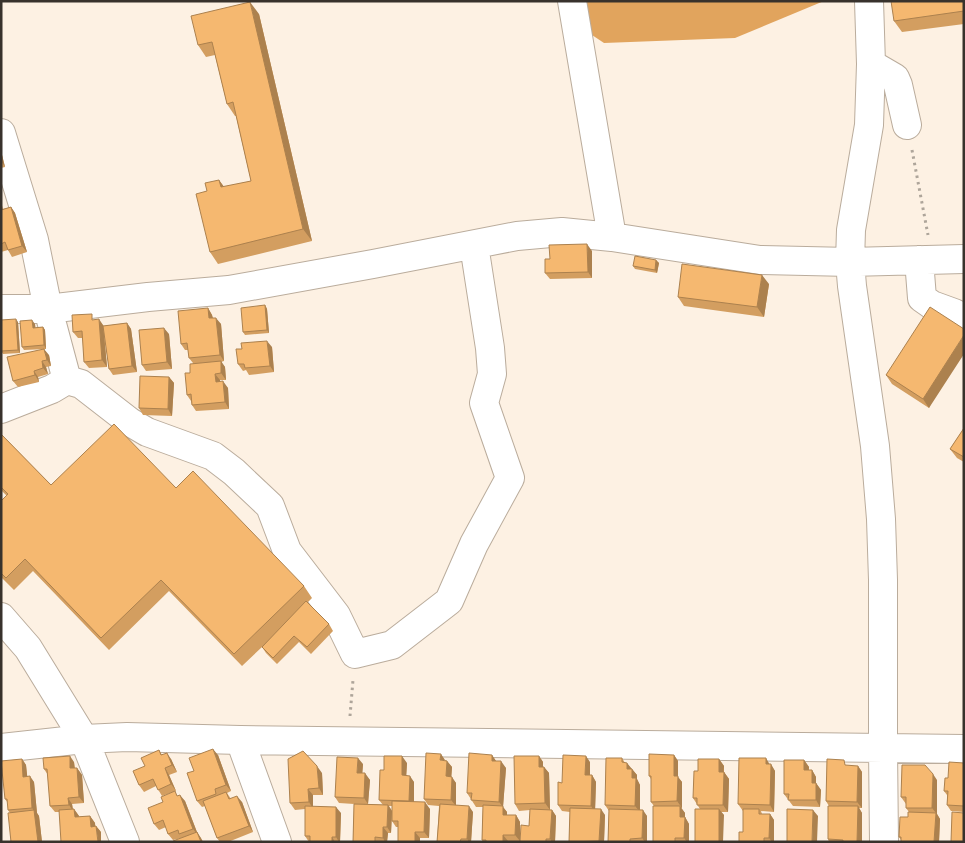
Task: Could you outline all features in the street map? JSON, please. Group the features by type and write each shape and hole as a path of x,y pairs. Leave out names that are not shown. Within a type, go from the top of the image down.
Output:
{"street":[{"path":"572,1 612,237"},
{"path":"869,1 871,64 869,125 851,230 850,262 875,446 881,518 884,842"},
{"path":"871,64 895,78 907,125"},
{"path":"1,133 34,240 48,310 67,380"},
{"path":"1,309 48,310 229,290 517,236 562,232 612,237 760,260 850,262 924,248 964,259"},
{"path":"1,409 52,389 67,380 81,384 130,422 147,432 213,456 234,472 270,506 287,551 336,615 355,654 392,645 449,601 474,544 510,478 484,403 492,374 490,348 474,245"},
{"path":"924,248 922,298 932,305 954,312 964,318"},
{"path":"1,617 28,648 84,739 125,842"},
{"path":"1,748 84,739 127,737 964,749"},
{"path":"240,740 277,842"}],"path":[{"path":"907,125 924,248"},
{"path":"350,718 355,654"}],"shaded area":[{"path":"582,1 824,1 735,38 604,43 586,31"}],"building":[{"path":"891,1 964,1 964,11 894,21"},
{"path":"250,2 303,229 210,252 196,194 207,191 205,183 219,180 221,187 251,181 233,102 227,104 212,42 198,45 191,16"},
{"path":"11,207 22,246 8,250 5,242 1,244 1,210"},
{"path":"587,244 588,272 545,273 545,259 550,259 549,245"},
{"path":"635,256 656,260 655,270 633,266"},
{"path":"682,264 762,275 757,307 678,297"},
{"path":"265,305 267,330 243,332 241,308"},
{"path":"930,307 964,329 964,335 923,399 886,375"},
{"path":"208,308 209,318 216,318 220,355 189,358 187,343 181,344 178,311"},
{"path":"92,314 92,320 99,319 102,360 84,362 82,331 73,332 72,315"},
{"path":"16,319 18,350 1,351 1,320"},
{"path":"32,320 33,328 43,327 44,345 22,347 20,321"},
{"path":"127,323 132,366 109,369 103,326"},
{"path":"164,328 167,362 142,365 139,330"},
{"path":"267,341 270,366 245,368 244,364 238,364 236,349 242,349 241,343"},
{"path":"44,349 47,360 42,361 43,368 34,371 35,375 13,381 7,357"},
{"path":"221,361 221,373 215,374 216,382 223,381 225,402 192,405 191,394 187,395 185,373 190,373 190,364"},
{"path":"140,376 169,377 168,409 139,408"},
{"path":"114,424 176,488 193,471 304,586 234,654 161,580 101,638 25,559 6,578 1,573 1,501 8,494 1,487 1,434 51,485"},
{"path":"964,428 964,457 950,449"},
{"path":"306,601 329,624 307,647 294,636 273,658 262,647"},
{"path":"213,749 226,785 215,789 216,794 197,801 187,773 194,771 189,758"},
{"path":"159,750 161,755 167,753 172,765 165,768 171,784 158,790 153,779 139,785 133,771 145,766 141,758"},
{"path":"303,751 317,766 319,788 308,789 309,802 290,803 288,759"},
{"path":"426,753 441,754 440,760 447,761 446,776 452,777 451,800 424,799"},
{"path":"469,753 492,755 492,761 501,761 499,802 471,800 472,793 467,793"},
{"path":"649,754 674,755 674,776 678,776 677,801 651,802"},
{"path":"563,755 586,756 585,775 592,775 591,806 558,805 558,782 562,783"},
{"path":"70,756 70,768 77,768 79,797 68,798 69,805 50,806 47,769 44,769 43,758"},
{"path":"384,756 402,756 402,775 410,776 409,801 379,800 380,770 384,770"},
{"path":"514,756 539,756 539,767 544,767 545,803 515,804"},
{"path":"337,757 358,758 357,773 365,773 364,798 335,797"},
{"path":"606,758 622,758 622,762 627,763 627,769 632,769 632,778 636,778 635,806 605,805"},
{"path":"739,758 766,758 766,764 771,764 770,805 738,804"},
{"path":"22,759 23,777 30,776 32,808 8,810 1,761"},
{"path":"698,759 719,759 719,772 724,772 723,805 697,805 697,798 693,798 694,771 698,771"},
{"path":"827,759 844,760 845,765 858,766 857,802 826,801"},
{"path":"784,760 804,760 804,770 812,770 812,783 816,783 816,800 788,800 789,794 784,794"},
{"path":"949,762 964,763 964,806 947,805 948,791 944,791 945,778 948,778"},
{"path":"902,765 925,765 933,774 932,808 906,808 906,797 901,797"},
{"path":"175,791 177,796 180,795 193,829 179,834 178,830 168,834 163,820 154,824 148,808 163,802 161,797"},
{"path":"226,792 229,799 237,796 249,826 217,838 203,801"},
{"path":"392,801 425,802 424,832 415,832 415,842 398,842 398,821 392,821"},
{"path":"354,804 388,805 387,827 383,827 383,838 375,837 375,842 353,842"},
{"path":"440,804 469,806 467,839 461,839 460,842 437,842"},
{"path":"483,805 503,806 503,815 516,815 515,835 503,835 503,842 486,842 486,840 482,840"},
{"path":"305,806 336,807 336,837 332,837 332,842 310,842 310,836 305,836"},
{"path":"653,806 680,806 680,817 685,817 684,838 675,838 675,842 653,842"},
{"path":"828,806 858,806 857,842 828,839"},
{"path":"570,808 601,809 599,841 569,842"},
{"path":"74,809 75,817 90,816 91,827 96,826 98,842 61,842 59,810"},
{"path":"530,809 552,810 550,839 546,839 546,842 520,842 521,825 529,826"},
{"path":"609,809 643,810 642,838 630,839 630,842 608,842"},
{"path":"695,809 719,809 719,842 695,842"},
{"path":"743,809 759,809 759,814 770,814 769,838 764,838 764,842 739,842 739,832 743,832"},
{"path":"787,809 813,810 812,842 787,842"},
{"path":"34,810 38,842 11,842 8,813"},
{"path":"908,812 936,813 934,842 901,842 901,837 899,837 900,817 908,817"},
{"path":"952,812 964,813 964,842 951,842"},
{"path":"197,832 201,842 173,841"}]}
